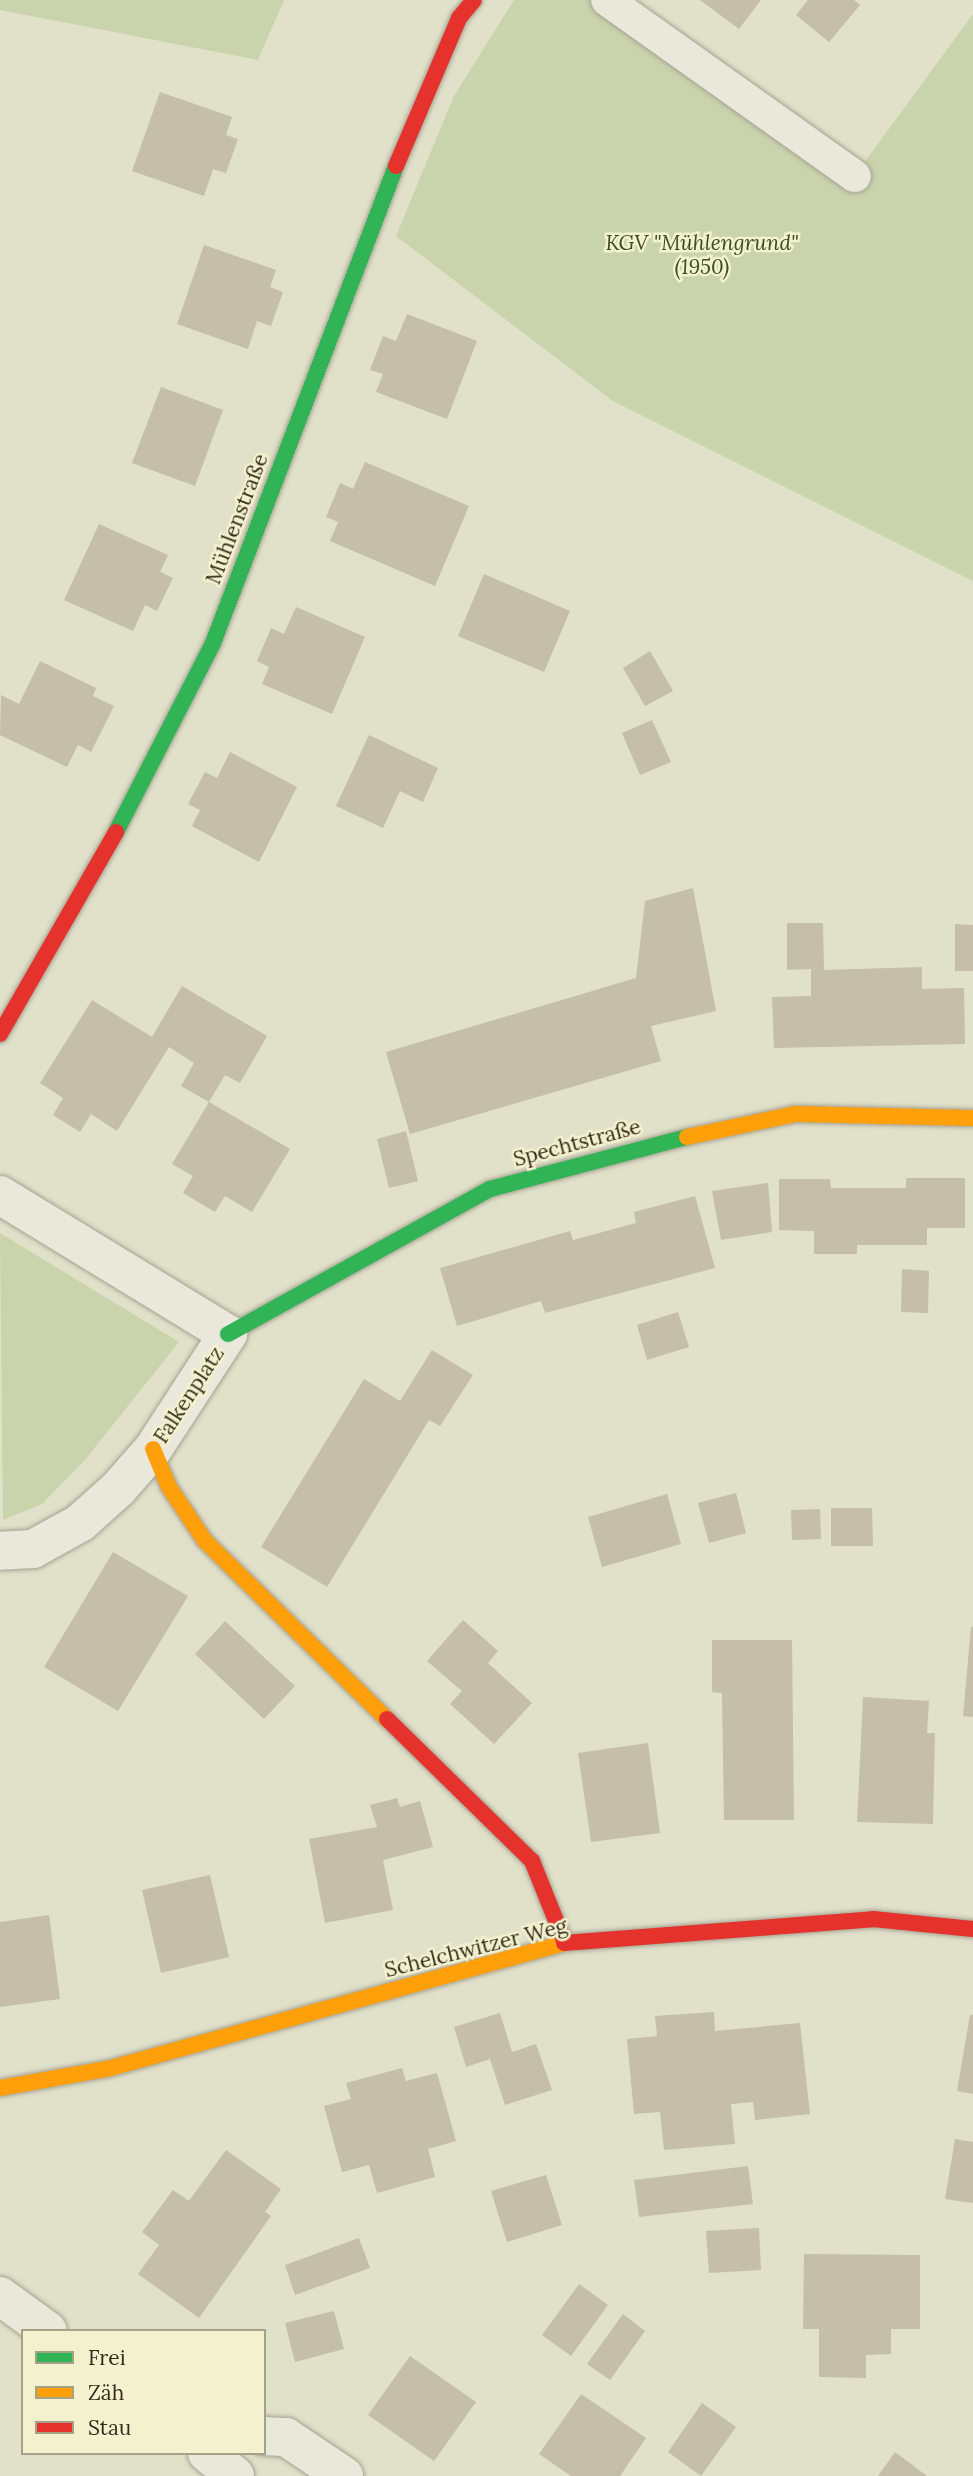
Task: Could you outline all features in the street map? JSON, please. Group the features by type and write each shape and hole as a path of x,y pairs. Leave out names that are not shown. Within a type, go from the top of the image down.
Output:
{"street":[{"name":"Mühlenstraße","path":"0,1034 133,802 213,643 374,219 459,18 474,0"},
{"name":"Spechtstraße","path":"228,1334 490,1189 643,1146 795,1115 973,1118"},
{"name":"Falkenplatz","path":"0,1195 228,1334 153,1449 80,1523 33,1549 0,1551"},
{"path":"153,1449 169,1487 205,1541 532,1861 565,1943"},
{"name":"Schelchwitzer Weg","path":"0,2088 107,2070 565,1943 873,1919 973,1929"},
{"path":"0,2296 45,2329"},
{"path":"266,2436 286,2437 344,2476"}],"lane":[{"path":"607,0 855,176"}],"green space":[{"path":"0,0 284,0 258,60 0,10"},
{"name":"KGV \"Mühlengrund\" (1950)","path":"514,0 634,0 864,163 973,14 973,581 613,401 396,236 454,96"},
{"path":"0,1233 179,1342 84,1461 42,1504 3,1520"}],"building":[{"path":"700,0 761,0 739,29"},
{"path":"808,0 854,0 860,5 829,42 796,15"},
{"path":"160,92 232,117 226,135 238,139 226,173 213,169 204,196 132,171"},
{"path":"204,245 276,270 270,287 283,292 271,326 257,321 248,349 177,324"},
{"path":"407,314 477,341 447,419 376,392 383,374 370,370 383,336 396,341"},
{"path":"161,387 223,410 195,486 132,463"},
{"path":"365,462 469,506 435,586 330,541 338,522 326,517 340,483 353,489"},
{"path":"99,524 168,555 160,572 173,578 157,611 145,605 133,631 64,600"},
{"path":"484,574 570,611 544,672 458,636"},
{"path":"296,607 365,637 332,714 262,684 269,667 257,661 271,628 284,634"},
{"path":"650,651 673,691 645,706 623,668"},
{"path":"40,661 96,688 93,696 114,706 91,752 78,745 67,767 0,735 1,695 19,704"},
{"path":"652,720 671,762 640,775 622,733"},
{"path":"369,735 438,768 423,802 400,791 383,828 336,806"},
{"path":"230,752 297,787 259,862 192,826 200,810 188,804 205,772 217,778"},
{"path":"693,888 716,1011 651,1026 661,1061 410,1134 386,1052 636,978 645,901"},
{"path":"787,923 823,923 824,970 922,967 922,989 964,988 965,1044 774,1048 772,997 811,996 811,969 787,970"},
{"path":"955,924 973,925 973,971 955,971"},
{"path":"182,986 267,1036 240,1083 225,1075 209,1102 181,1086 194,1063 169,1047 117,1131 91,1114 80,1132 53,1115 63,1098 40,1083 92,1000 152,1037"},
{"path":"209,1102 290,1149 252,1212 225,1196 215,1212 183,1193 193,1176 172,1164"},
{"path":"406,1131 418,1181 389,1188 377,1139"},
{"path":"906,1178 965,1178 965,1228 927,1228 927,1245 857,1245 857,1254 814,1254 814,1231 779,1230 779,1179 830,1179 831,1188 906,1188"},
{"path":"768,1183 772,1232 721,1240 712,1191"},
{"path":"695,1196 715,1268 545,1313 541,1301 457,1326 440,1268 570,1231 573,1240 636,1223 634,1212"},
{"path":"902,1269 929,1271 928,1313 901,1312"},
{"path":"678,1312 689,1347 647,1360 637,1325"},
{"path":"432,1350 473,1375 440,1426 429,1420 327,1587 261,1547 364,1379 400,1401"},
{"path":"736,1493 746,1533 709,1543 698,1503"},
{"path":"667,1494 681,1544 602,1567 588,1517"},
{"path":"831,1508 872,1508 873,1546 831,1546"},
{"path":"820,1509 821,1539 792,1540 791,1510"},
{"path":"113,1552 188,1596 118,1711 44,1667"},
{"path":"463,1620 498,1651 488,1663 532,1703 494,1744 450,1704 462,1691 427,1661"},
{"path":"225,1621 295,1686 264,1719 195,1654"},
{"path":"973,1627 973,1717 963,1716"},
{"path":"712,1640 792,1640 794,1820 724,1820 722,1693 712,1692"},
{"path":"863,1697 929,1701 927,1733 935,1733 933,1824 857,1822"},
{"path":"648,1743 660,1833 591,1842 578,1753"},
{"path":"397,1798 400,1807 420,1801 433,1847 383,1860 393,1910 325,1923 309,1839 377,1827 370,1805"},
{"path":"210,1875 229,1957 161,1973 142,1890"},
{"path":"49,1915 60,1999 0,2007 0,1922"},
{"path":"714,2012 715,2031 800,2023 810,2114 755,2120 753,2102 731,2104 735,2144 664,2150 660,2112 634,2114 627,2039 657,2036 655,2016"},
{"path":"500,2013 512,2052 536,2044 552,2090 505,2105 490,2059 466,2067 454,2027"},
{"path":"970,2015 973,2015 973,2094 957,2091"},
{"path":"402,2068 406,2081 437,2073 456,2141 428,2149 435,2177 377,2193 369,2165 342,2172 324,2106 351,2099 346,2083"},
{"path":"955,2139 973,2142 973,2203 945,2199"},
{"path":"226,2150 281,2189 265,2212 271,2216 199,2318 138,2274 159,2245 142,2232 173,2190 189,2201"},
{"path":"748,2166 753,2204 639,2217 634,2180"},
{"path":"546,2175 562,2225 507,2242 491,2191"},
{"path":"759,2228 761,2270 709,2273 706,2231"},
{"path":"359,2238 370,2268 295,2295 285,2265"},
{"path":"804,2254 920,2255 920,2329 891,2329 891,2354 866,2355 866,2378 819,2377 819,2329 803,2329"},
{"path":"579,2284 608,2305 571,2356 542,2335"},
{"path":"334,2311 344,2349 295,2362 285,2323"},
{"path":"623,2314 645,2331 610,2380 587,2364"},
{"path":"410,2356 476,2402 434,2461 368,2415"},
{"path":"581,2394 646,2438 620,2476 571,2476 539,2454"},
{"path":"702,2403 736,2427 701,2476 668,2452"},
{"path":"895,2452 927,2476 878,2476"}],"traffic: fast":[{"path":"116,832 213,643 396,166"},
{"path":"228,1334 490,1189 687,1137"}],"traffic: slow":[{"path":"687,1137 795,1114 973,1118"},
{"path":"153,1449 169,1487 205,1541 387,1719"},
{"path":"0,2088 107,2069 564,1943"}],"traffic: jam":[{"path":"396,166 459,18 474,0"},
{"path":"0,1034 116,832"},
{"path":"387,1719 532,1861 565,1943"},
{"path":"564,1943 873,1919 973,1929"}]}
